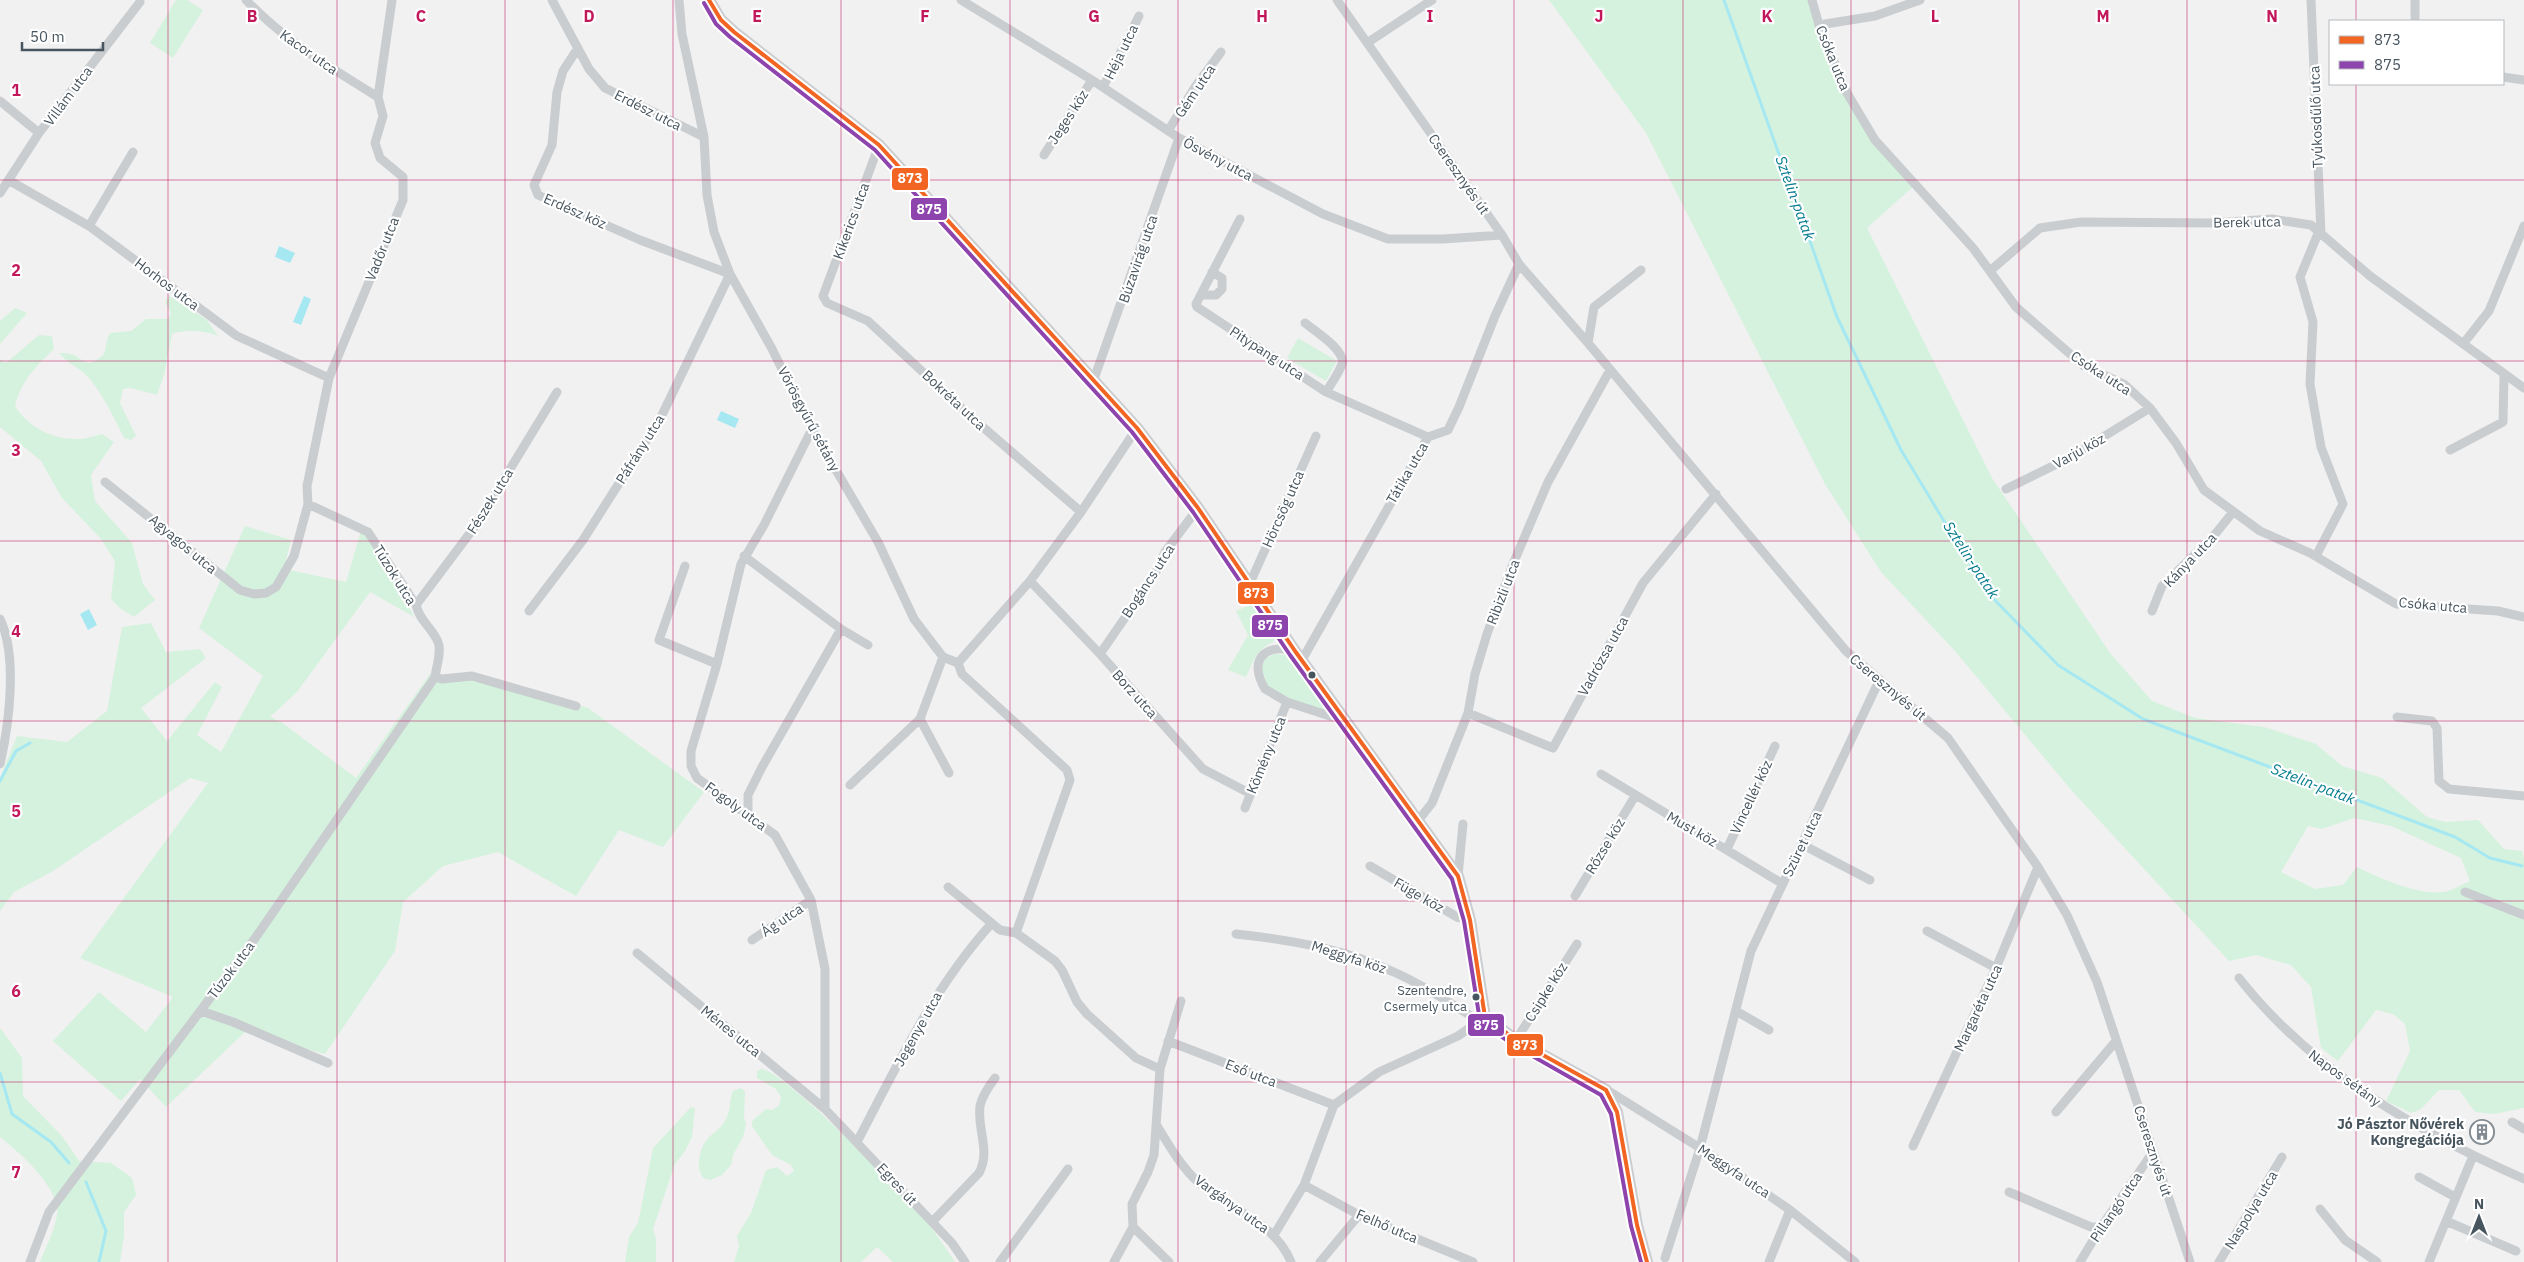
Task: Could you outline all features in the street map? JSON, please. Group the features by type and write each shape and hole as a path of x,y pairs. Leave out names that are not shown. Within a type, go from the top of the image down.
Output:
{"street":[{"name":"Kacor utca","path":"246,0 266,22 378,97"},
{"name":"Vadőr utca","path":"266,593 276,588 294,556 308,504 306,486 329,378 403,200 403,177 380,158 375,143 384,116 378,97 392,0"},
{"name":"Erdész utca","path":"552,0 589,69 606,88 704,137"},
{"name":"Vörösgyűrű sétány","path":"679,0 682,34 704,137 707,195 714,232 730,274 771,347 812,429 878,542 914,619 943,657"},
{"path":"710,0 721,20 734,32 879,145 1137,428 1198,508 1345,721 1458,876"},
{"name":"Ösvény utca","path":"961,0 1092,80 1179,138 1323,214 1388,238 1443,239 1502,235"},
{"name":"Cseresznyés út","path":"1337,0 1502,235 1519,264 1716,494 1846,651 1879,681 1920,712 1948,738 2038,868 2067,914 2097,982 2190,1262"},
{"path":"1367,42 1432,0"},
{"name":"Csóka utca","path":"1812,0 1819,25 1847,93 1875,140 1991,270 2016,307 2084,366 2124,384 2150,408 2176,443 2204,490 2260,531 2316,556 2396,604 2498,611 2524,617"},
{"path":"1819,25 1875,16 1920,0"},
{"name":"Tyúkosdűlő utca","path":"2311,0 2320,233 2300,277 2313,322 2310,384 2321,447 2343,504 2316,556"},
{"path":"2414,0 2414,20"},
{"name":"Villám utca","path":"0,193 10,181 39,133 140,2"},
{"name":"Héja utca","path":"1103,87 1139,16"},
{"name":"Erdész köz","path":"578,48 563,71 557,92 552,145 534,185 538,195 640,240 730,274"},
{"name":"Gém utca","path":"1168,131 1195,87 1221,52"},
{"path":"2504,78 2524,80"},
{"name":"Jeges köz","path":"1044,155 1092,80"},
{"path":"0,101 39,133"},
{"name":"Búzavirág utca","path":"1094,379 1179,138"},
{"name":"Kikerics utca","path":"823,296 879,145"},
{"path":"89,226 133,152"},
{"name":"Horhos utca","path":"10,181 89,226 237,336 329,378"},
{"path":"1212,272 1222,278 1222,289 1216,295 1201,295 1212,272 1240,219"},
{"name":"Berek utca","path":"1991,270 2040,228 2081,222 2213,223 2272,219 2311,225 2370,276 2504,376 2524,388"},
{"path":"2463,344 2489,311 2524,226"},
{"name":"Tátika utca","path":"1299,655 1428,437 1448,430 1495,316 1519,264"},
{"path":"1588,343 1594,307 1641,270"},
{"name":"Páfrány utca","path":"529,611 582,540 661,417 730,274"},
{"name":"Pitypang utca","path":"1201,295 1196,304 1200,309 1326,392 1428,437"},
{"name":"Bokréta utca","path":"823,296 827,303 868,321 969,415 1081,512"},
{"path":"1305,323 1336,348 1342,357 1342,365 1326,392"},
{"name":"Ribizli utca","path":"1417,822 1432,803 1468,712 1487,634 1513,564 1548,482 1610,370"},
{"path":"2450,450 2503,422 2504,376"},
{"name":"Fészek utca","path":"416,605 476,526 557,392"},
{"name":"Varjú köz","path":"2006,489 2069,458 2150,408"},
{"path":"958,663 1030,582 1081,512 1137,428"},
{"name":"Fogoly utca","path":"812,429 764,525 744,556 717,664 691,751 691,766 697,778 775,835 811,900 825,968 825,1109"},
{"name":"Hörcsög utca","path":"1250,583 1316,436"},
{"name":"Agyagos utca","path":"105,482 226,581 240,590 254,594 266,593"},
{"name":"Vadrózsa utca","path":"1468,712 1553,748 1643,583 1716,494"},
{"name":"Túzok utca","path":"30,1262 50,1212 262,929 435,678 440,647 438,641 419,618 416,605 368,532 308,504"},
{"name":"Bogáncs utca","path":"1100,654 1155,574 1165,552 1198,508"},
{"name":"Kánya utca","path":"2152,612 2162,586 2212,538 2234,512"},
{"path":"744,556 841,629 868,645"},
{"path":"685,566 660,640 717,664"},
{"name":"Borz utca","path":"1030,582 1100,654 1204,769 1251,794"},
{"path":"0,619 5,630 11,676 0,764"},
{"path":"748,815 748,795 841,629"},
{"path":"1299,655 1278,647 1261,657 1258,664 1258,677 1264,689 1287,702 1345,721"},
{"path":"850,785 920,718 943,657 958,663 962,674 1067,770 1070,780 1016,933"},
{"path":"435,678 442,680 472,676 576,706"},
{"name":"Szüret utca","path":"1665,1258 1700,1148 1751,951 1803,845 1879,681"},
{"name":"Kömény utca","path":"1245,808 1287,702"},
{"path":"920,718 949,773"},
{"path":"2397,718 2432,721 2438,728 2439,781 2449,789 2524,796"},
{"name":"Vincellér köz","path":"1726,848 1775,746"},
{"name":"Must köz","path":"1601,774 1783,884"},
{"name":"Rőzse köz","path":"1575,896 1635,796"},
{"path":"1463,824 1458,876 1470,920 1482,1019"},
{"path":"1803,845 1870,880"},
{"name":"Füge köz","path":"1370,866 1457,917 1470,920"},
{"name":"Margaréta utca","path":"1913,1146 1996,968 2038,868"},
{"path":"948,887 1000,930 1016,933 1055,961 1062,970 1077,1002 1114,1040 1136,1058 1160,1069"},
{"path":"2465,892 2524,915"},
{"name":"Ág utca","path":"752,940 811,900"},
{"name":"Jegenye utca","path":"857,1142 929,1006 949,974 992,923"},
{"path":"1927,931 1996,968"},
{"name":"Meggyfa köz","path":"1236,934 1284,939 1338,952 1394,972 1482,1019"},
{"name":"Csipke köz","path":"1516,1040 1577,944"},
{"name":"Ménes utca","path":"637,953 825,1109"},
{"name":"Napos sétány","path":"2240,978 2256,1000 2302,1046 2391,1111 2473,1156 2524,1179"},
{"path":"1114,1262 1133,1228 1132,1204 1154,1155 1160,1069 1180,1000"},
{"path":"201,1011 233,1022 328,1063"},
{"path":"1736,1011 1769,1030"},
{"path":"1482,1019 1606,1090 1617,1112 1638,1225 1647,1262"},
{"path":"1274,1235 1304,1185 1334,1105 1379,1072 1443,1044 1482,1019"},
{"name":"Eső utca","path":"1168,1041 1334,1105"},
{"path":"2056,1112 2116,1041"},
{"path":"932,1222 979,1173 982,1167 985,1151 980,1106 983,1096 995,1078"},
{"name":"Meggyfa utca","path":"1606,1090 1700,1148 1790,1210 1855,1262"},
{"name":"Egres út","path":"825,1109 952,1243 965,1262"},
{"name":"Vargánya utca","path":"1155,1122 1171,1148 1199,1183 1274,1235 1287,1252 1291,1262"},
{"path":"2512,1122 2524,1129"},
{"name":"Pillangó utca","path":"2080,1262 2101,1227 2153,1152"},
{"path":"2429,1262 2446,1222 2454,1197 2473,1156"},
{"name":"Naspolya utca","path":"2219,1262 2282,1157"},
{"path":"1000,1262 1068,1169"},
{"path":"2419,1177 2454,1197"},
{"name":"Felhő utca","path":"1304,1185 1359,1215 1473,1262"},
{"path":"2008,1192 2090,1228 2101,1227"},
{"path":"2320,1209 2345,1240 2377,1262"},
{"path":"1769,1262 1790,1210"},
{"path":"1320,1262 1359,1215"},
{"path":"2446,1222 2516,1251"},
{"path":"1133,1228 1169,1262"}],"green space":[{"path":"176,0 187,0 203,10 173,58 150,43"},
{"path":"1549,0 1812,0 1847,93 1875,140 1916,184 1867,228 1992,478 2110,653 2152,701 2195,718 2264,727 2316,744 2342,766 2382,778 2427,817 2445,822 2478,820 2504,849 2522,851 2524,858 2524,1108 2494,1114 2475,1112 2459,1090 2439,1090 2421,1109 2411,1113 2386,1101 2410,1051 2405,1024 2393,1014 2376,1010 2338,1061 2321,1048 2311,987 2291,965 2256,955 2229,961 2073,792 1954,650 1881,572 1825,484 1646,133","holes":["2354,818 2391,826 2461,858 2470,881 2448,891 2427,892 2402,886 2357,867 2343,885 2315,889 2281,872 2308,826 2322,829"]},
{"path":"169,296 206,319 218,336 195,331 172,334 164,375 157,395 131,388 123,389 120,403 136,436 131,440 124,438 97,388 83,372 65,360 59,353 74,355 90,363 97,360 104,354 110,333 131,331 146,319 168,319 171,313 165,302"},
{"path":"15,308 27,313 0,344 0,321"},
{"path":"39,335 52,336 54,349 25,381 15,406 26,420 40,430 57,437 78,439 102,434 114,442 91,475 95,501 132,543 143,584 155,600 134,617 121,609 111,599 115,561 101,539 62,498 41,461 0,427 0,359 6,363"},
{"path":"1298,338 1337,361 1326,381 1287,358"},
{"path":"245,526 291,540 284,569 346,582 361,531 371,528 414,617 370,592 297,692 270,717 281,722 356,778 430,674 473,677 588,708 704,792 663,847 619,830 576,896 498,852 443,866 403,902 395,951 325,1054 245,1032 166,1107 140,1079 121,1101 53,1041 99,992 146,1032 173,997 80,958 208,783 190,778 53,871 14,892 0,911 0,778 17,736 67,742 107,711 122,627 151,623 166,652 200,649 206,658 141,708 167,741 215,682 222,687 197,735 221,752 263,676 199,628"},
{"path":"1257,602 1281,637 1262,649 1246,677 1228,670 1248,635 1236,611"},
{"path":"1275,654 1286,655 1292,660 1329,712 1283,696 1267,686 1261,667 1266,658"},
{"path":"0,1028 22,1058 23,1096 62,1136 79,1161 111,1163 132,1178 136,1195 124,1212 124,1236 120,1262 40,1262 54,1226 57,1206 54,1196 42,1177 0,1137"},
{"path":"762,1069 776,1076 797,1092 873,1165 929,1225 955,1262 893,1262 877,1247 861,1262 734,1262 739,1246 737,1236 751,1213 766,1170 777,1167 787,1176 794,1171 791,1165 772,1155 752,1126 752,1121 766,1109 772,1110 779,1106 781,1097 776,1089 757,1078 757,1071"},
{"path":"740,1088 745,1091 744,1117 746,1124 743,1137 733,1155 731,1165 722,1175 710,1180 703,1178 699,1169 702,1147 709,1137 724,1123 733,1091"},
{"path":"691,1107 695,1108 692,1137 685,1151 675,1164 653,1229 656,1239 656,1262 625,1262 629,1237 638,1223 653,1148"}],"water":[{"path":"279,246 295,253 290,263 275,257"},
{"path":"304,296 311,299 301,325 293,322"},
{"path":"721,411 739,419 735,428 717,420"},
{"path":"89,609 97,625 88,630 80,614"}],"waterway":[{"name":"Sztelin-patak","path":"1724,0 1837,317 1901,450 1987,592 2058,665 2143,719 2455,837 2490,858 2522,866"},
{"path":"0,781 16,751 30,743"},
{"path":"0,1073 12,1114 51,1142 69,1163"},
{"path":"86,1182 106,1231 99,1262"}],"transit line":[{"name":"873","path":"709,0 721,20 734,32 879,145 1137,428 1198,508 1295,651 1458,876 1470,920 1485,1017 1516,1040 1606,1090 1617,1112 1637,1225 1647,1262"},
{"name":"875","path":"704,3 716,24 730,37 875,150 1132,432 1193,512 1290,655 1452,879 1464,921 1480,1021 1513,1045 1601,1095 1611,1114 1631,1226 1641,1262"}],"place":[{"name":"Szentendre, Csermely utca","path":"1476,997"},
{"name":"Jó Pásztor Nővérek Kongregációja","path":"2482,1132"}]}
